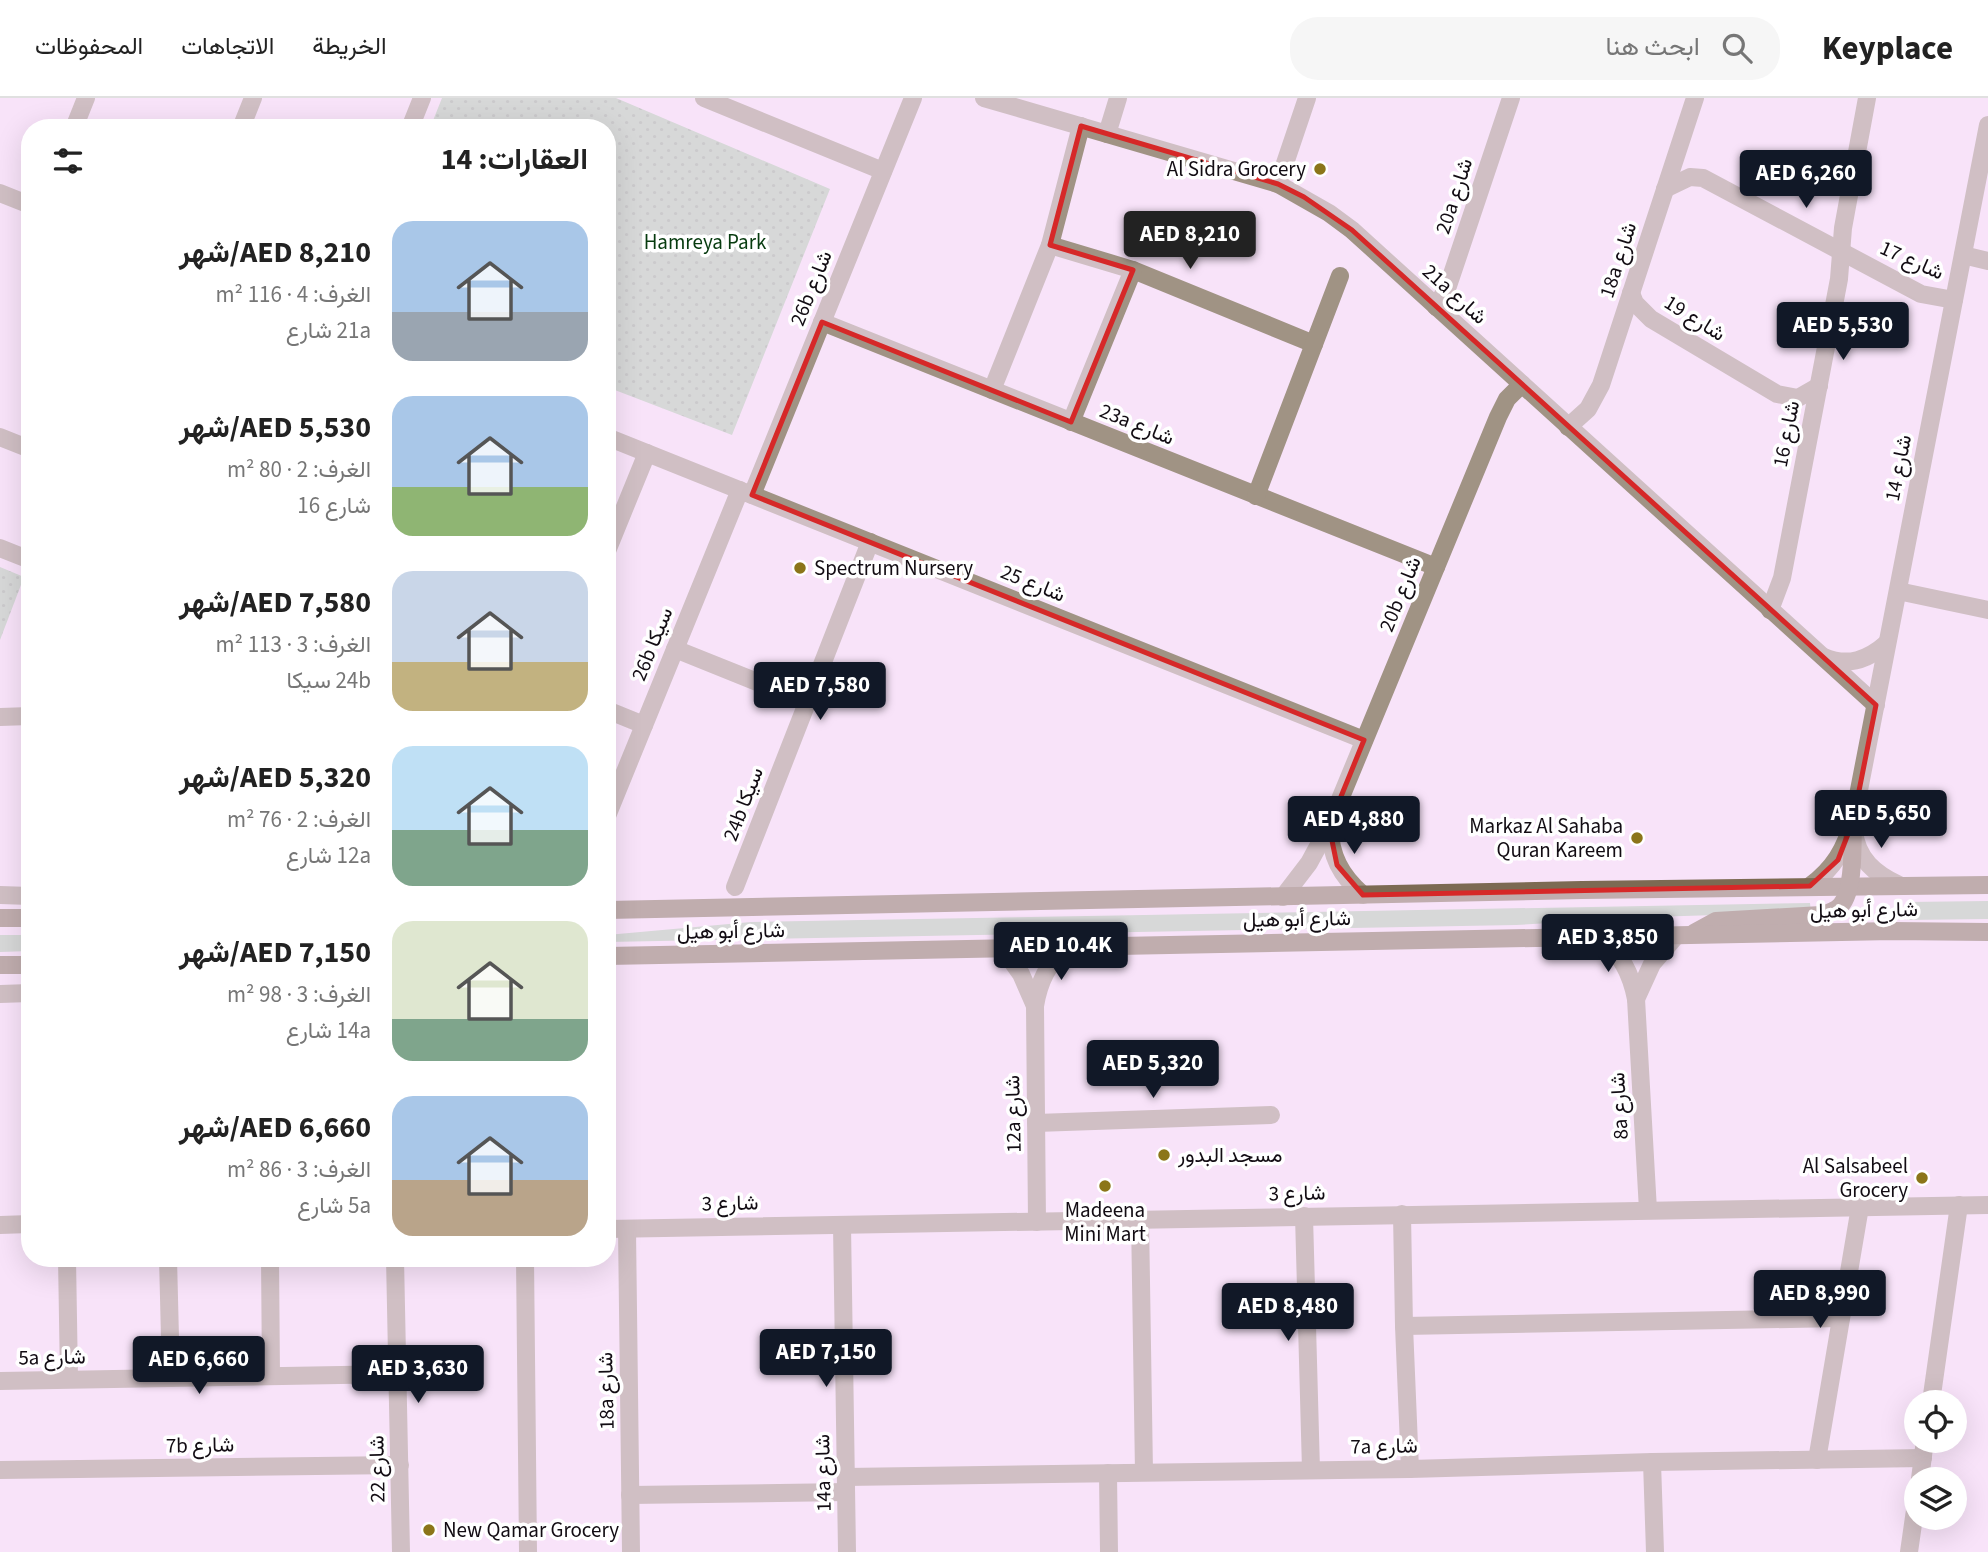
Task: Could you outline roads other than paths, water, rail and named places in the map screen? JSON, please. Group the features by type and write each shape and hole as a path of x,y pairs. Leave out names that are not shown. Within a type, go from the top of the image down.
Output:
{"main road":[{"path":"1684,935 1716,921 1821,915 1841,906 1847,897 1849,886 1853,821"},
{"name":"شارع أبو هيل","path":"616,911 1810,886 1988,885"},
{"path":"0,918 21,918"},
{"name":"شارع أبو هيل","path":"616,956 1001,946 1892,931 1988,932"},
{"path":"0,965 21,965"}],"street":[{"path":"78,119 86,98"},
{"path":"245,119 253,98"},
{"path":"414,119 422,98"},
{"path":"704,98 883,171"},
{"name":"26b شارع","path":"746,492 822,322 913,98"},
{"name":"21a شارع","path":"984,98 1278,184 1304,197 1352,230 1876,705"},
{"path":"1107,134 1118,98"},
{"path":"1278,184 1307,98"},
{"name":"20a شارع","path":"1436,307 1448,286 1511,98"},
{"name":"18a شارع","path":"1568,427 1588,409 1595,397 1695,98"},
{"name":"شارع 16","path":"1770,610 1782,578 1819,386 1839,279 1841,251 1867,98"},
{"name":"شارع 14","path":"1810,886 1825,875 1838,860 1847,843 1853,821 1988,125"},
{"path":"992,390 1050,245 1081,127"},
{"name":"شارع 17","path":"1665,189 1690,177 1703,178 1921,294 1954,300"},
{"path":"0,193 21,201"},
{"path":"1050,245 1133,270 1314,344"},
{"path":"1963,255 1988,261"},
{"path":"1071,422 1133,270"},
{"path":"1256,496 1340,276"},
{"name":"شارع 19","path":"1631,293 1635,303 1651,319 1777,394 1798,398 1819,386"},
{"name":"23a شارع","path":"822,322 1436,568"},
{"name":"20b شارع","path":"1283,897 1309,863 1329,825 1502,408 1522,384"},
{"path":"0,438 21,446"},
{"name":"شارع 25","path":"616,441 1364,740"},
{"path":"616,529 647,453"},
{"name":"26b سيكا","path":"616,794 675,649 746,492"},
{"name":"24b سيكا","path":"735,887 870,542"},
{"path":"0,548 21,556"},
{"path":"1898,591 1988,610"},
{"path":"1820,655 1841,662 1863,660 1887,643"},
{"path":"675,649 807,702"},
{"path":"616,714 644,725"},
{"path":"0,716 21,716"},
{"name":"شارع 14","path":"1853,821 1856,842 1865,861 1880,876 1899,886"},
{"path":"1329,825 1330,846 1336,865 1348,882 1363,895"},
{"path":"0,895 21,896"},
{"name":"8a شارع","path":"1636,999 1651,964 1684,935"},
{"name":"8a شارع","path":"1601,937 1612,947 1629,971 1636,999 1648,1210"},
{"name":"12a شارع","path":"1001,946 1021,974 1035,1006"},
{"name":"12a شارع","path":"1037,1222 1035,1006 1037,989 1044,973 1066,947"},
{"path":"0,994 21,993"},
{"path":"1035,1123 1271,1115"},
{"path":"1933,1390 1959,1205"},
{"name":"شارع 3","path":"616,1229 1988,1205"},
{"path":"1817,1460 1860,1207"},
{"path":"1402,1214 1410,1469"},
{"path":"1304,1216 1311,1470"},
{"path":"1140,1219 1144,1472"},
{"path":"0,1225 21,1224"},
{"name":"14a شارع","path":"842,1225 847,1552"},
{"name":"18a شارع","path":"627,1229 631,1552"},
{"path":"67,1267 69,1379"},
{"path":"168,1267 171,1378"},
{"path":"270,1267 271,1376"},
{"name":"شارع 22","path":"395,1267 401,1552"},
{"path":"524,1267 528,1552"},
{"path":"1404,1326 1841,1318"},
{"name":"5a شارع","path":"0,1381 398,1374"},
{"name":"7a شارع","path":"631,1495 1108,1473 1817,1460 1904,1451"},
{"path":"1652,1462 1656,1552"},
{"name":"7b شارع","path":"0,1470 400,1465"},
{"path":"1108,1473 1109,1552"},
{"path":"1909,1552 1912,1530"}],"place":[{"name":"Al Sidra Grocery","path":"1320,169"},
{"name":"Spectrum Nursery","path":"800,568"},
{"name":"Markaz Al Sahaba Quran Kareem","path":"1637,838"},
{"name":"مسجد البدور","path":"1164,1155"},
{"name":"Al Salsabeel Grocery","path":"1922,1178"},
{"name":"Madeena Mini Mart","path":"1105,1186"},
{"name":"New Qamar Grocery","path":"429,1530"}],"park label":[{"name":"Hamreya Park","path":"705,242"}]}
